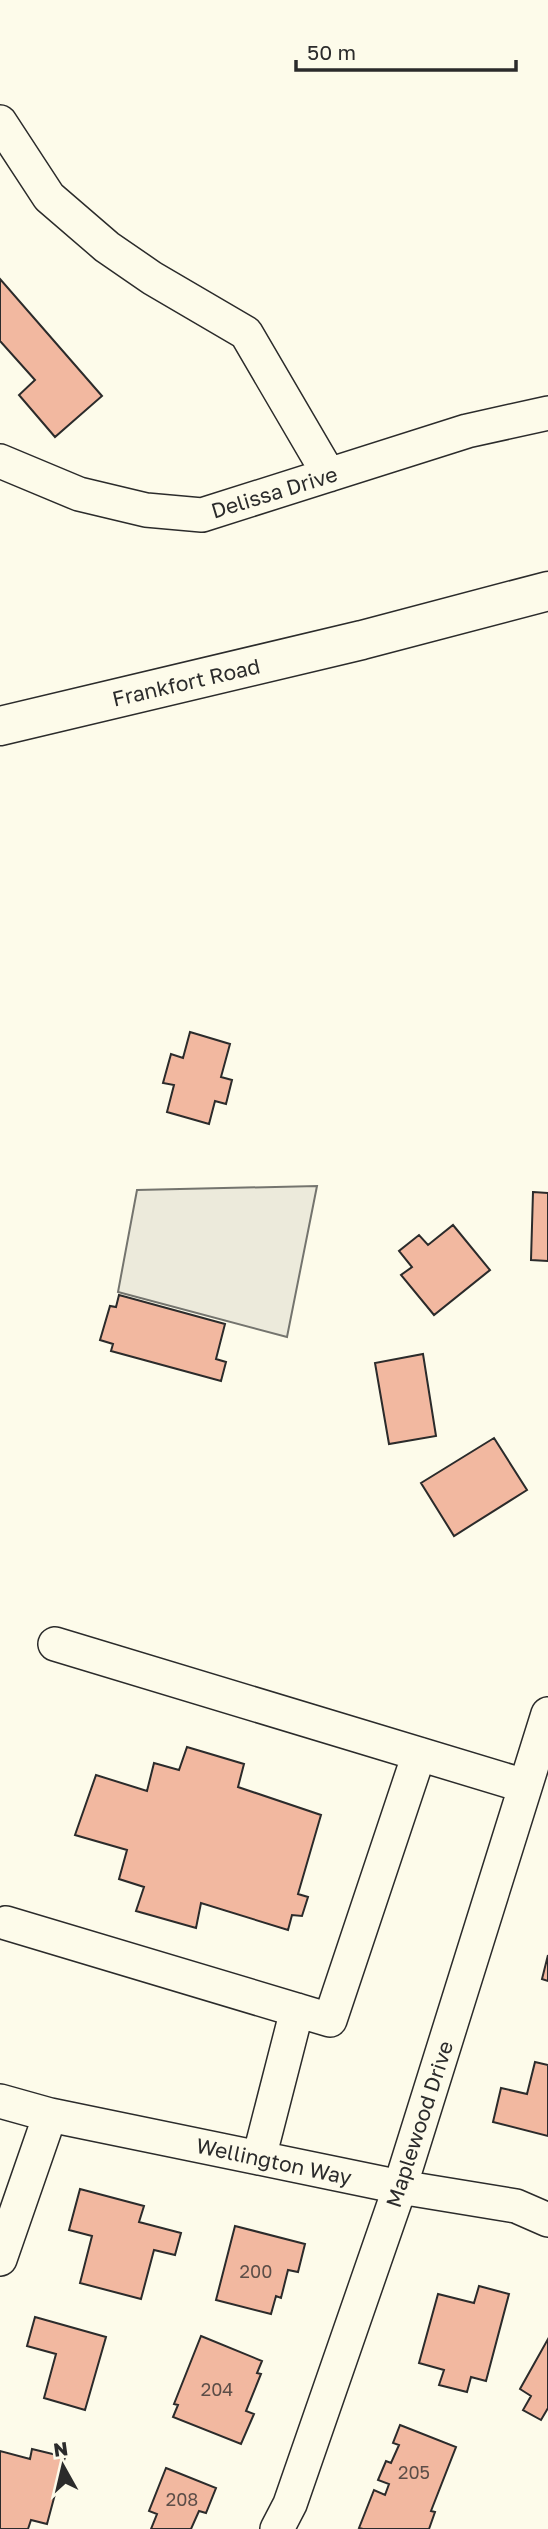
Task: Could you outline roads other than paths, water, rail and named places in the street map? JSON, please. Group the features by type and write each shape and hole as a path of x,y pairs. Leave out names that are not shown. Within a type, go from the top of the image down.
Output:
{"main road":[{"name":"Frankfort Road","path":"0,726 371,638 548,591"}],"street":[{"path":"0,122 49,197 107,247 152,278 247,333 329,475"},
{"name":"Delissa Drive","path":"1,464 79,494 146,510 202,515 467,431 548,413"},
{"path":"55,1644 525,1786"},
{"name":"Maplewood Drive","path":"277,2529 290,2504 400,2187 548,1714"},
{"path":"6,1923 330,2020 419,1754"},
{"path":"258,2158 297,2010"},
{"name":"Wellington Way","path":"0,2101 50,2115 400,2187 516,2206 548,2220"},
{"path":"0,2259 50,2115"}]}
